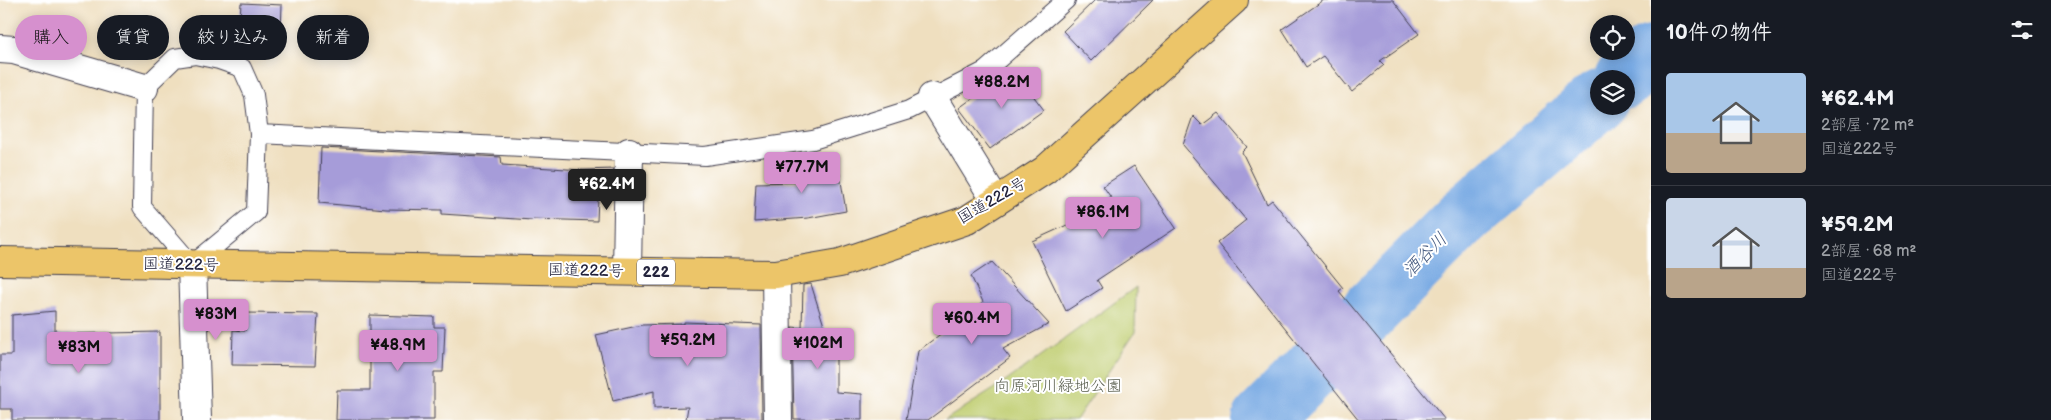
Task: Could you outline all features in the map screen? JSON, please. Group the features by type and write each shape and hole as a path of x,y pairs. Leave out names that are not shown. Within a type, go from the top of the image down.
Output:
{"highway":[{"name":"国道222号","path":"0,260 192,265 776,274 840,264 966,220 1045,170 1228,2"}],"street":[{"path":"0,49 14,50 144,88"},
{"path":"932,98 996,201"},
{"path":"627,271 629,152"},
{"path":"192,265 197,420"},
{"path":"776,274 778,420"}],"lane":[{"path":"259,134 705,156 813,140 909,110 985,71 1066,0"},
{"path":"195,55 219,60 242,68 254,95 259,134 256,212 192,265 142,207 144,88 175,58 195,55"}],"green space":[{"name":"向原河川緑地公園","path":"1136,287 1135,332 1076,420 945,420 1005,382"}],"building":[{"path":"1095,0 1153,0 1091,61 1063,31"},
{"path":"1324,0 1393,0 1419,34 1380,61 1384,65 1352,92 1323,56 1306,67 1282,29"},
{"path":"241,3 282,5 282,15 240,15"},
{"path":"1013,69 1044,110 990,149 959,108"},
{"path":"1218,113 1247,147 1242,152 1267,204 1272,200 1343,288 1339,291 1445,420 1359,420 1217,243 1246,220 1183,145 1193,116 1202,125"},
{"path":"321,148 501,157 502,165 583,170 613,169 613,198 598,198 597,221 532,220 442,214 442,210 386,209 319,203"},
{"path":"837,158 846,211 808,218 754,222 756,183 797,182 794,164"},
{"path":"1134,166 1176,228 1097,280 1102,288 1066,311 1032,241 1078,220 1112,199 1103,186"},
{"path":"992,262 1049,324 1003,349 1010,358 928,420 906,420 918,351 983,302 971,276"},
{"path":"811,284 826,332 836,334 836,392 862,394 862,420 794,419 792,327 802,328 803,285"},
{"path":"55,311 55,334 160,332 160,420 12,420 12,409 0,409 0,355 12,355 12,315"},
{"path":"244,313 318,314 315,366 232,365 233,330 245,331"},
{"path":"370,315 434,317 434,327 445,327 443,372 434,372 434,420 336,420 337,390 370,390"},
{"path":"684,322 761,325 762,419 686,419 688,407 654,408 654,391 613,401 596,335 642,325 684,324"}],"waterway":[{"name":"酒谷川","path":"1634,70 1651,55"},
{"name":"酒谷川","path":"1262,420 1460,220 1590,108"}]}
